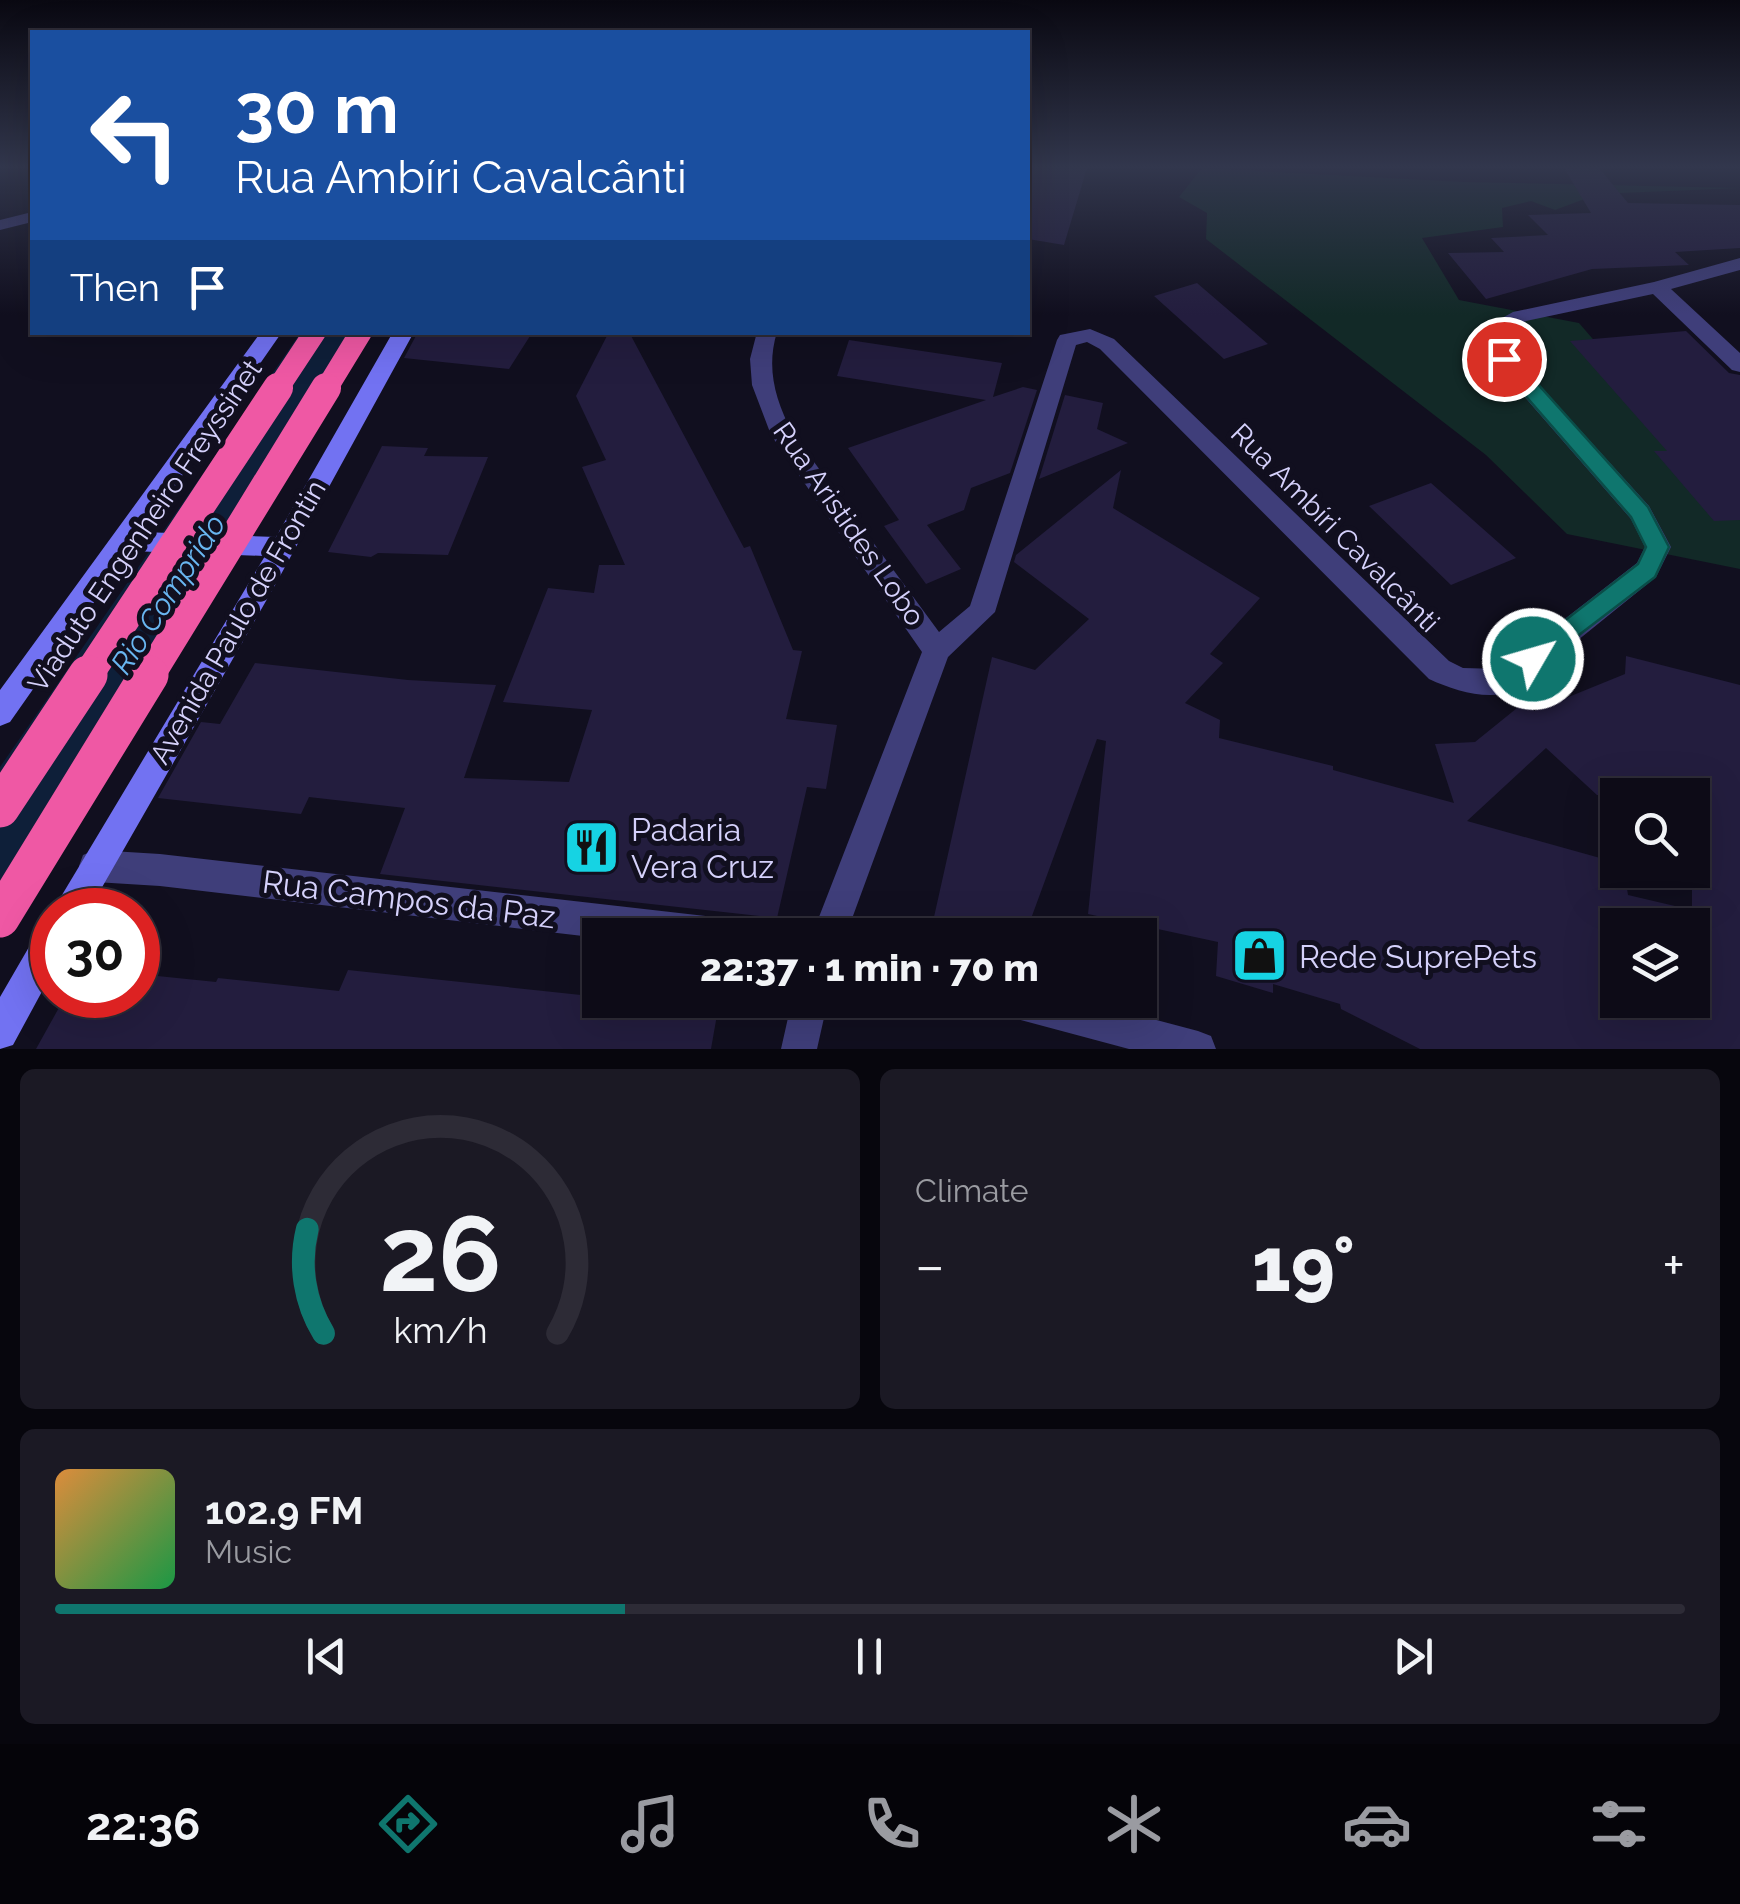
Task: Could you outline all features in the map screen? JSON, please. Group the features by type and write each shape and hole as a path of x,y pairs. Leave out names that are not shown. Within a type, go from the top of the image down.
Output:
{"highway":[{"name":"Viaduto Engenheiro Freyssinet","path":"0,808 313,335"},
{"path":"0,918 359,335"}],"main road":[{"path":"0,713 270,335"},
{"name":"Avenida Paulo de Frontin","path":"82,888 284,548 402,335"},
{"path":"124,541 284,548"},
{"path":"0,1032 30,979"}],"street":[{"path":"0,225 30,218"},
{"name":"Rua Ambíri Cavalcânti","path":"937,650 982,612 1067,340 1090,335 1107,344 1439,670 1460,680 1505,682 1646,570 1658,547 1640,512 1504,359 1497,346 1496,327 1520,316 1657,287 1740,264"},
{"path":"1657,287 1740,365"},
{"name":"Rua Aristides Lobo","path":"767,335 761,369 763,398 782,434 937,650 835,918"},
{"name":"Rua Campos da Paz","path":"95,866 160,870 582,919"},
{"path":"798,1049 806,1018"},
{"path":"1081,1018 1198,1049"}],"green space":[{"path":"1207,217 1502,217 1503,227 1422,238 1459,300 1579,323 1740,509 1740,569 1567,534 1486,455 1206,239"}],"building":[{"path":"1030,217 1072,217 1064,245 1030,239"},
{"path":"1530,217 1740,217 1740,248 1675,252 1689,265 1592,269 1486,299 1448,253 1504,252 1491,238 1548,235"},
{"path":"1197,283 1268,344 1224,359 1154,296"},
{"path":"1686,331 1729,373 1740,375 1740,520 1714,521 1654,451 1667,451 1570,341"},
{"path":"416,335 530,336 509,369 404,358"},
{"path":"607,335 631,335 744,548 750,546 793,650 802,651 786,719 837,725 826,789 807,787 777,918 380,874 405,808 309,797 301,814 158,798 201,722 220,724 255,663 408,680 496,685 464,778 569,782 592,710 503,702 548,588 594,593 599,565 625,565 582,467 606,460 576,396"},
{"path":"849,340 1002,363 993,397 1023,387 1037,390 1010,473 971,488 964,510 927,525 961,569 926,584 884,526 899,520 848,448 986,400 837,376"},
{"path":"1065,395 1103,403 1097,429 1128,443 1039,479"},
{"path":"382,446 428,448 424,456 488,457 448,555 378,553 371,557 328,552"},
{"path":"1121,470 1113,508 1260,598 1210,654 1223,663 1185,703 1220,720 1219,738 1333,766 1333,770 1454,803 1435,744 1475,742 1527,700 1534,711 1625,674 1626,656 1740,685 1740,1049 1420,1049 1341,1009 1340,1004 1273,984 1273,993 1216,976 1218,942 1157,929 1157,918 1088,914 1106,741 1097,739 1031,918 934,917 992,657 1035,670 1089,619 1014,562 1016,555"},
{"path":"1431,483 1516,558 1451,585 1369,506"},
{"path":"348,970 582,995 582,1018 716,1018 711,1049 36,1049 53,1018 160,1018 160,976 216,982 218,978 339,991"}],"waterway":[{"name":"Rio Comprido","path":"0,856 333,335"}],"place":[{"name":"Padaria Vera Cruz","path":"592,847"},
{"name":"Rede SuprePets","path":"1260,956"}],"route":[{"path":"1504,359 1640,512 1658,547 1646,570 1533,659"}]}
